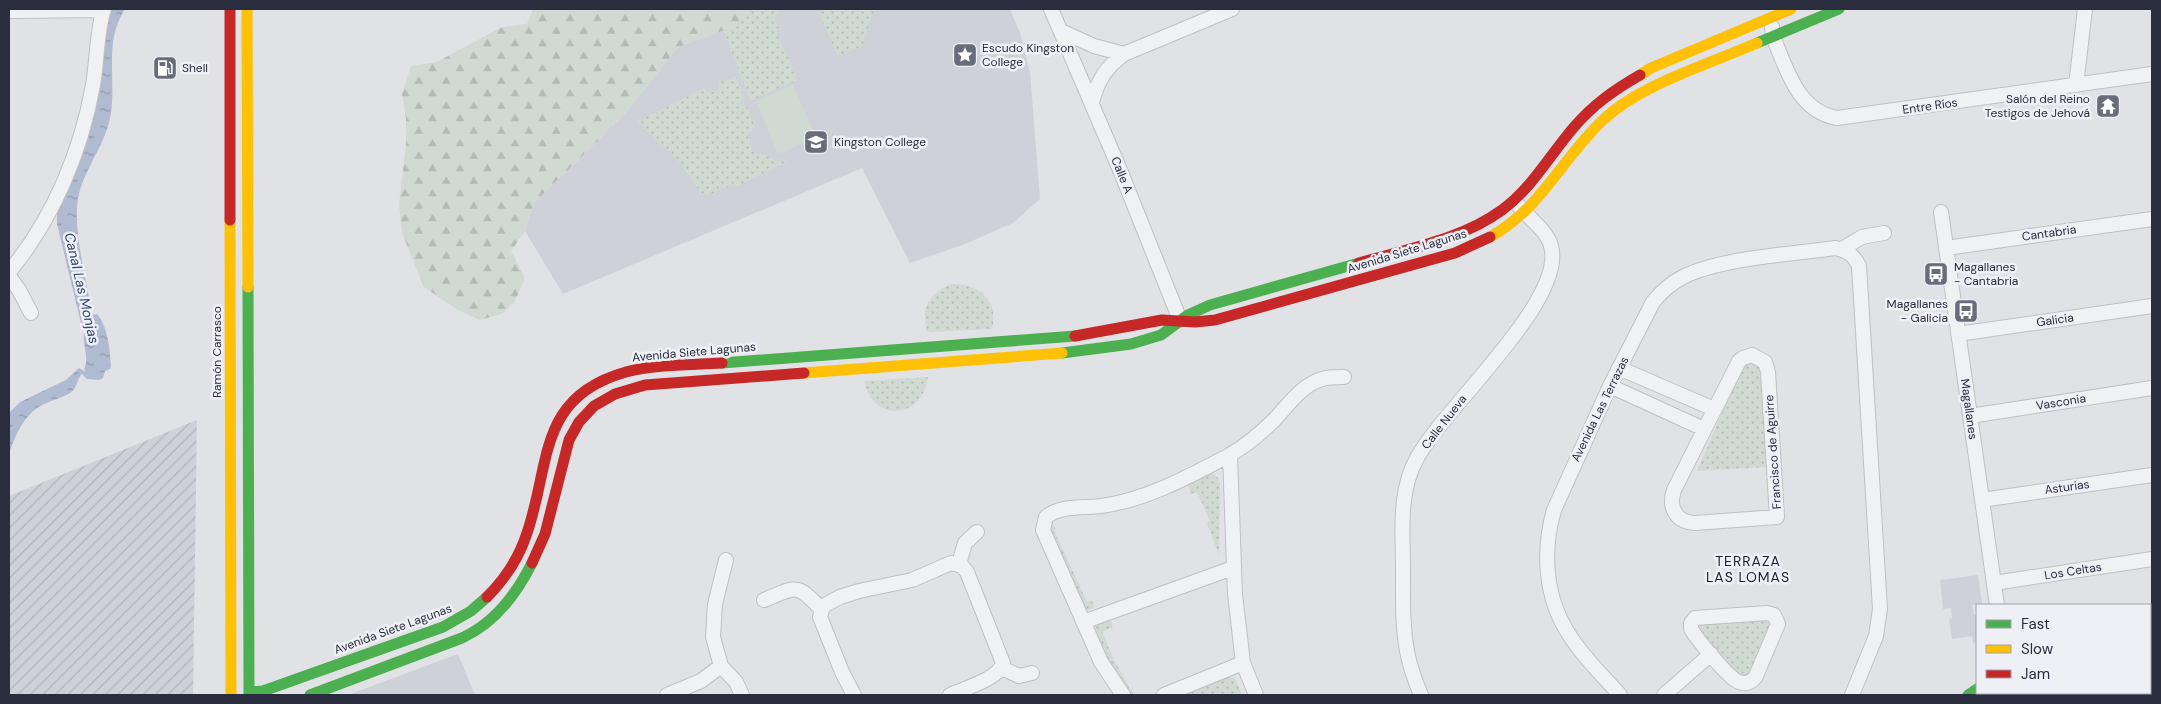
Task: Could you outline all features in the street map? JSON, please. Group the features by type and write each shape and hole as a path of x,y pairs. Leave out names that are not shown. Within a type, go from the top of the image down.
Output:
{"street":[{"name":"Ramón Carrasco","path":"230,9 232,695"},
{"path":"247,9 249,694"},
{"path":"247,27 252,9"},
{"name":"Calle A","path":"1051,9 1092,102 1180,320"},
{"path":"1092,102 1101,77 1112,63 1124,54 1232,9"},
{"name":"Avenida Siete Lagunas","path":"310,695 479,630 495,618 519,584 541,546 561,460 569,436 584,415 594,406 620,391 658,384 1089,351 1149,339 1165,332 1180,320 1210,305 1457,234 1489,218 1514,200 1538,175 1587,112 1623,83 1665,62 1791,9"},
{"name":"Avenida Siete Lagunas","path":"249,694 263,691 462,618 479,606 515,562 527,534 545,454 553,429 567,408 585,391 601,381 619,374 644,369 1068,337 1154,320 1202,322 1221,319 1455,253 1486,240 1516,221 1603,120 1633,98 1673,78 1839,9"},
{"path":"2076,85 2085,9"},
{"path":"9,11 104,10 93,87 79,140 52,206 31,242 9,272"},
{"name":"Entre Ríos","path":"1771,16 1773,37 1799,95 1819,113 1836,118 2152,74"},
{"path":"1061,32 1094,46 1124,54"},
{"path":"1665,62 1673,78"},
{"path":"1514,200 1524,212"},
{"name":"Calle Nueva","path":"1421,695 1408,655 1404,620 1403,503 1410,473 1425,445 1531,313 1543,290 1553,253 1549,239 1524,212"},
{"name":"Magallanes","path":"1941,212 1997,604"},
{"name":"Cantabria","path":"1946,248 2152,219"},
{"name":"Avenida Las Terrazas","path":"1620,695 1578,648 1563,625 1552,598 1547,556 1549,527 1554,510 1610,386 1653,302 1668,286 1685,276 1740,261 1835,248 1842,249 1862,237 1884,234"},
{"path":"1842,249 1853,256 1859,266 1880,609 1876,636 1852,695"},
{"path":"9,276 31,313"},
{"name":"Galicia","path":"1958,334 2152,306"},
{"name":"Francisco de Aguirre","path":"1752,355 1765,362 1768,372 1777,516 1695,524 1683,522 1675,514 1671,502 1672,496 1714,409 1743,358 1752,355"},
{"path":"1620,368 1714,409"},
{"path":"1123,695 1101,662 1083,622 1044,530 1046,517 1055,510 1102,506 1145,495 1230,455 1261,432 1310,384 1322,378 1344,377"},
{"path":"1610,386 1704,429"},
{"name":"Vasconia","path":"1970,416 2152,388"},
{"path":"1230,455 1233,568 1242,662 1256,695"},
{"name":"Asturias","path":"1982,500 2152,474"},
{"path":"958,564 965,543 968,538 977,532"},
{"name":"Los Celtas","path":"1994,583 2152,559"},
{"path":"726,560 713,619 714,647 721,666 736,682 742,695"},
{"path":"515,562 519,584"},
{"path":"854,695 842,672 821,621 821,609 826,603 840,597 912,580 951,563 965,568 1002,657 1002,668 995,675 950,695"},
{"path":"1083,622 1233,568"},
{"path":"764,600 799,589 806,592 821,609"},
{"path":"1767,613 1776,617 1777,627 1756,676 1750,682 1737,682 1711,654 1691,629 1691,623 1696,618 1767,613"},
{"path":"1664,695 1711,654"},
{"path":"1164,695 1242,662"},
{"path":"667,695 700,681 721,666"},
{"path":"1002,668 1019,676 1032,673"}],"shaded area":[{"name":"Kingston College","path":"751,9 1010,9 1020,33 1030,72 1040,199 1013,223 965,244 910,263 862,168 563,294 525,231 534,203 624,115 678,47 739,25"},
{"path":"197,420 193,695 9,695 9,496"},
{"path":"1978,575 1982,603 1972,605 1974,615 1976,615 1976,642 1973,643 1972,636 1952,639 1949,619 1952,618 1951,608 1943,609 1940,580"},
{"path":"458,654 475,695 348,695"}],"green space":[{"path":"533,9 751,9 739,25 678,47 624,115 534,203 525,231 511,251 525,278 515,301 502,314 480,320 458,310 424,287 402,233 399,204 406,145 406,119 402,94 411,66 437,62 502,27 527,24"},
{"path":"751,9 780,9 775,19 780,29 776,31 798,80 750,101 724,31 739,25"},
{"path":"823,9 875,9 862,46 838,56 820,16"},
{"path":"970,44 975,49 976,61 971,66 959,66 953,62 952,54 954,54 956,47"},
{"path":"736,76 744,99 741,99 743,107 747,106 755,127 747,135 754,153 763,153 775,161 788,161 740,185 724,188 708,195 701,194 682,165 637,122 704,88 707,92 716,92 719,88 719,82"},
{"path":"793,85 817,138 778,154 756,101"},
{"path":"951,284 970,286 984,295 992,309 992,329 927,332 925,316 928,303 937,292"},
{"path":"1751,361 1762,368 1767,467 1697,471 1742,367"},
{"path":"928,377 924,391 917,402 908,408 897,411 886,410 877,404 869,395 864,381"},
{"path":"1208,473 1216,476 1220,483 1219,555 1207,523 1210,521 1197,492 1191,494 1187,482"},
{"path":"1053,525 1056,528 1054,530 1087,602 1092,600 1094,608 1089,610 1082,608 1051,530 1050,527"},
{"path":"1110,619 1113,627 1102,632 1115,662 1134,695 1127,693 1111,669 1097,641 1096,624"},
{"path":"1773,619 1752,675 1740,678 1694,626 1695,623"},
{"path":"1229,677 1235,678 1242,695 1177,695"}],"water":[{"name":"Canal Las Monjas","path":"110,9 125,9 119,21 113,46 111,113 101,144 82,184 77,207 77,222 92,315 97,314 104,325 111,366 110,369 105,371 103,378 99,380 87,379 82,374 70,393 44,404 31,413 18,432 9,454 9,413 20,402 66,380 79,368 86,372 84,369 86,356 84,334 86,331 83,328 85,324 81,323 57,224 57,209 96,106 103,38"}],"traffic: fast":[{"path":"1757,43 1839,9"},
{"path":"1062,353 1131,344 1161,335 1188,315 1210,305 1359,263"},
{"path":"248,287 249,695"},
{"path":"722,363 1075,336"},
{"path":"310,695 474,632 494,616 512,597 532,563"},
{"path":"249,692 263,691 443,627 471,611 487,597"},
{"path":"1968,695 1976,690"}],"traffic: slow":[{"path":"247,9 248,287"},
{"path":"1640,75 1651,68 1791,9"},
{"path":"1490,237 1508,226 1523,213 1589,135 1619,107 1656,85 1757,43"},
{"path":"230,220 231,695"},
{"path":"804,373 1062,353"}],"traffic: jam":[{"path":"230,9 230,220"},
{"path":"1359,263 1451,236 1469,229 1502,210 1523,192 1574,127 1589,111 1613,92 1640,75"},
{"path":"1075,336 1162,320 1195,322 1215,320 1455,253 1490,237"},
{"path":"487,597 500,583 520,551 527,533 552,436 562,415 576,398 597,383 637,369 722,363"},
{"path":"532,563 545,534 569,440 579,422 594,406 615,394 645,385 804,373"}],"place":[{"name":"Escudo Kingston College","path":"965,55"},
{"name":"Shell","path":"165,68"},
{"name":"Salón del Reino Testigos de Jehová","path":"2108,106"},
{"name":"Kingston College","path":"816,142"},
{"name":"Magallanes - Cantabria","path":"1936,274"},
{"name":"Magallanes - Galicia","path":"1966,311"}],"district":[{"name":"TERRAZA LAS LOMAS","path":"1748,570"}]}
